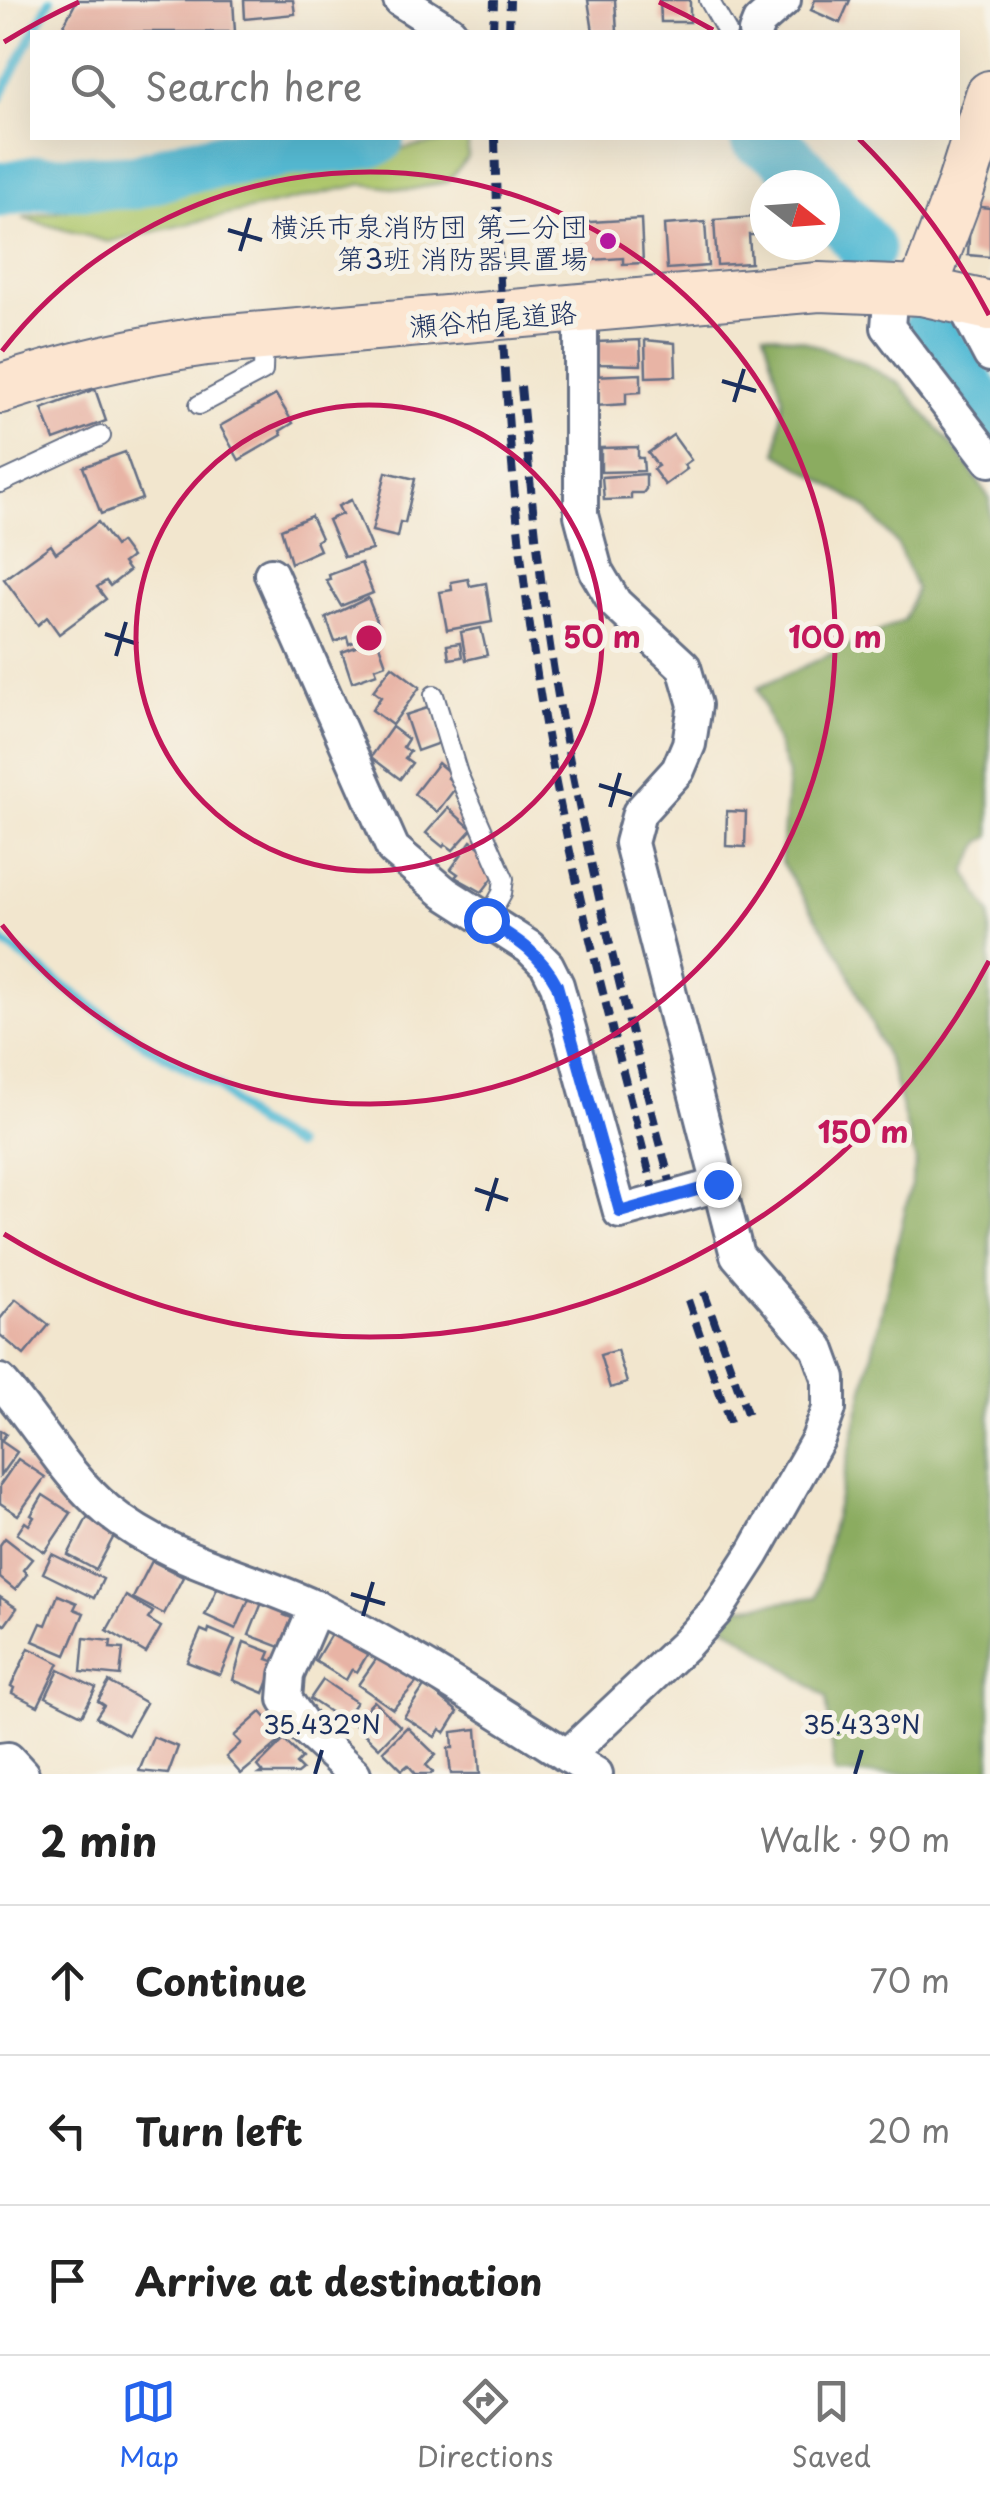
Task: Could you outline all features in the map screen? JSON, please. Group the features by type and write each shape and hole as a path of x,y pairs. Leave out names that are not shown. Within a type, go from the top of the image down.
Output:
{"main road":[{"path":"941,297 960,188 990,95"},
{"name":"瀬谷柏尾道路","path":"0,388 57,370 151,349 264,336 819,288 941,297"}],"street":[{"path":"400,0 447,30"},
{"path":"756,30 784,0"},
{"path":"990,354 941,297 888,327 990,460"},
{"path":"567,1756 716,1611 818,1439 829,1408 829,1378 818,1348 738,1255 630,843 639,813 678,770 689,744 696,705 684,667 615,603 596,571 581,515 580,310"},
{"path":"271,574 392,849 446,894 530,948 557,985 620,1212 718,1184"},
{"path":"0,1381 71,1476 107,1510 143,1536 187,1558 316,1608 382,1641 596,1774"},
{"path":"316,1608 287,1675 285,1698 306,1728 354,1774"},
{"path":"0,1760 8,1760 22,1774"}],"lane":[{"path":"710,0 725,30"},
{"path":"200,405 263,370 264,336"},
{"path":"0,483 101,436"},
{"path":"434,695 458,774 504,878 502,892 486,920"}],"green space":[{"path":"468,140 468,157 447,182 408,190 363,184 108,242 23,218 168,188"},
{"path":"764,333 802,340 860,362 900,384 961,456 990,499 990,837 981,842 966,872 990,914 990,1774 835,1774 826,1697 725,1625 733,1608 816,1597 916,1162 891,1068 843,960 781,862 788,775 758,688 904,620 916,589 897,544 864,506 777,453 783,398"}],"building":[{"path":"77,0 233,0 235,30 61,30"},
{"path":"244,0 293,0 295,14 245,19"},
{"path":"588,0 615,0 617,30 593,30"},
{"path":"660,0 690,0 690,22 661,22"},
{"path":"815,0 850,0 840,23 811,10"},
{"path":"971,206 990,208 990,257 968,255"},
{"path":"750,217 751,263 717,265 714,220"},
{"name":"横浜市泉消防団 第二分団 第3班 消防器具置場","path":"641,219 643,263 623,264 623,258 576,261 574,223"},
{"path":"705,222 708,266 667,269 664,225"},
{"path":"640,340 641,365 598,364 597,342"},
{"path":"645,340 675,343 676,376 646,377"},
{"path":"641,374 641,392 626,393 626,404 595,406 593,376"},
{"path":"95,389 106,421 54,440 42,409"},
{"path":"276,395 293,423 280,431 282,435 239,460 220,426"},
{"path":"673,435 691,460 684,465 687,469 665,485 653,469 658,466 648,453"},
{"path":"638,447 644,471 601,472 601,448"},
{"path":"125,452 142,499 101,514 83,467"},
{"path":"386,472 415,479 405,523 400,522 397,537 372,531"},
{"path":"646,474 643,493 631,493 631,499 604,500 602,477"},
{"path":"351,500 372,550 344,557 328,520 342,514 338,506"},
{"path":"311,516 321,538 316,541 320,550 291,563 281,529"},
{"path":"98,522 115,546 120,542 131,557 123,563 129,571 110,586 106,581 97,587 106,599 59,634 47,617 38,625 4,579 51,545 56,553"},
{"path":"361,563 373,593 341,606 326,580 329,575"},
{"path":"468,579 470,586 486,583 492,622 447,630 440,592 452,590 451,582"},
{"path":"368,598 381,631 349,644 347,637 335,642 326,618"},
{"path":"481,628 487,655 466,660 461,632"},
{"path":"377,639 386,664 375,668 377,673 352,682 342,652"},
{"path":"460,643 462,657 449,659 447,645"},
{"path":"392,666 420,687 392,725 372,710 381,697 373,691"},
{"path":"430,707 442,742 417,751 405,715"},
{"path":"392,727 408,739 403,747 410,752 405,758 412,763 400,779 371,757"},
{"path":"438,763 451,774 448,778 457,786 437,812 414,794"},
{"path":"448,808 472,829 453,850 426,833"},
{"path":"727,811 746,812 745,847 726,846"},
{"path":"471,841 490,855 495,875 482,892 455,877 458,874 451,869"},
{"path":"16,1299 49,1325 24,1355 0,1335 0,1319"},
{"path":"617,1350 627,1383 610,1388 600,1355"},
{"path":"0,1430 6,1434 1,1441 17,1452 0,1476"},
{"path":"18,1459 45,1477 18,1515 0,1503 0,1485"},
{"path":"43,1495 71,1513 45,1552 17,1534 25,1522 29,1525"},
{"path":"87,1518 114,1536 96,1570 68,1555"},
{"path":"5,1538 32,1559 15,1590 0,1578 0,1545"},
{"path":"52,1554 103,1579 94,1598 43,1573"},
{"path":"152,1561 183,1577 164,1614 133,1598"},
{"path":"219,1584 250,1597 236,1629 205,1615"},
{"path":"58,1595 77,1603 74,1609 84,1613 66,1655 33,1641 41,1623 46,1625"},
{"path":"126,1596 153,1612 148,1619 161,1627 146,1653 107,1630"},
{"path":"0,1597 17,1608 5,1625 0,1622"},
{"path":"263,1600 287,1609 284,1615 292,1618 280,1647 249,1635"},
{"path":"209,1629 235,1640 220,1675 187,1662 201,1630 208,1633"},
{"path":"334,1629 370,1650 357,1672 352,1669 346,1680 315,1661"},
{"path":"84,1638 111,1641 110,1648 123,1649 120,1676 81,1672"},
{"path":"244,1642 270,1652 267,1659 276,1662 264,1693 233,1680"},
{"path":"29,1648 59,1663 38,1706 12,1693 11,1686"},
{"path":"379,1655 417,1682 393,1709 358,1685"},
{"path":"59,1670 96,1688 82,1715 46,1697"},
{"path":"323,1680 356,1702 343,1721 310,1699"},
{"path":"109,1682 146,1703 128,1735 96,1717 104,1705 98,1701"},
{"path":"425,1685 458,1712 445,1733 440,1729 435,1737 404,1717"},
{"path":"374,1701 400,1726 379,1748 353,1723"},
{"path":"261,1712 284,1738 241,1774 226,1757 241,1743 234,1736"},
{"path":"407,1727 436,1755 426,1765 431,1774 416,1774 408,1765 402,1770 383,1751"},
{"path":"477,1729 480,1774 451,1774 448,1748 453,1748 452,1732"},
{"path":"153,1737 178,1747 168,1774 139,1771"},
{"path":"284,1740 302,1758 296,1764 302,1770 297,1774 260,1774 263,1772 258,1766"}],"waterway":[{"path":"35,30 50,0"},
{"path":"0,98 30,39"},
{"path":"0,190 41,182 135,182 186,166 368,140"},
{"path":"761,140 779,149 799,170"},
{"path":"840,216 867,249"},
{"path":"929,333 990,419"},
{"path":"0,940 144,1044 219,1087 249,1119 295,1146"}],"railway":[{"path":"493,30 494,0"},
{"path":"509,30 510,0"},
{"path":"495,140 510,437 535,661 582,906 653,1187"},
{"path":"521,386 544,605 565,735 600,903 670,1181"},
{"path":"704,1292 749,1419"},
{"path":"688,1300 731,1426"}],"place":[{"name":"横浜市泉消防団 第二分団 第3班 消防器具置場","path":"608,241"}],"route":[{"path":"486,920 530,948 557,985 620,1212 718,1184"}]}
